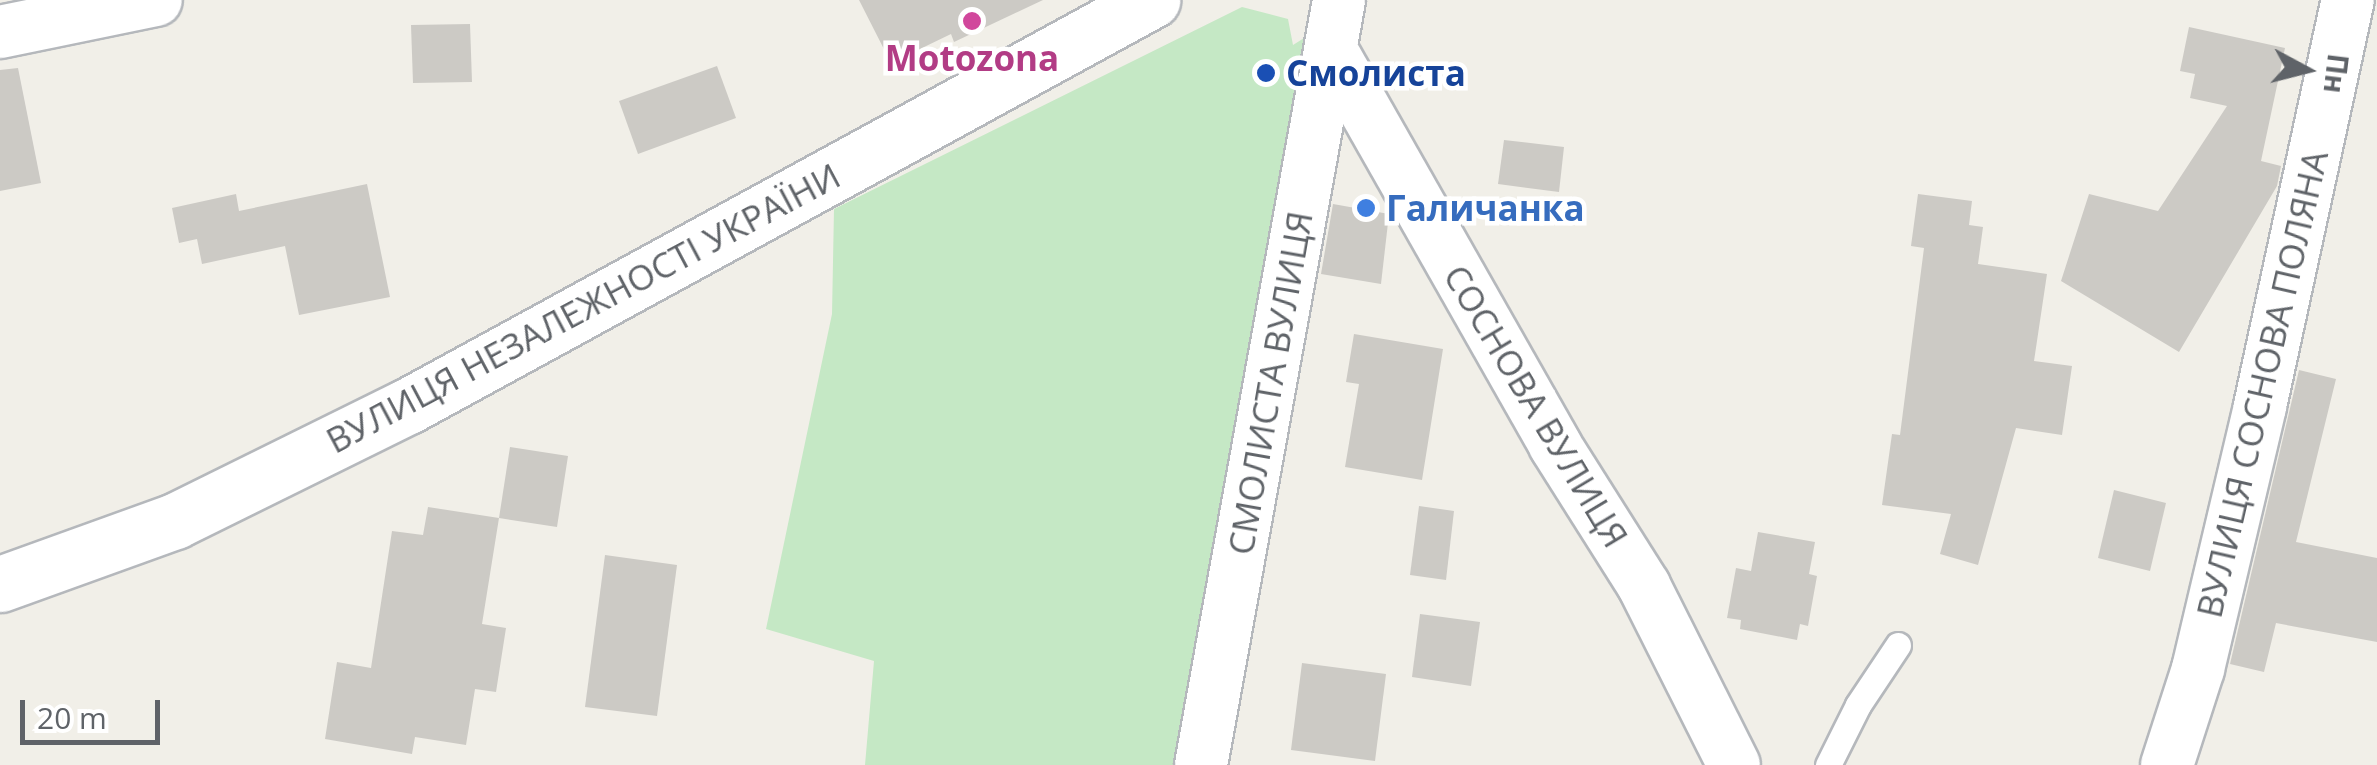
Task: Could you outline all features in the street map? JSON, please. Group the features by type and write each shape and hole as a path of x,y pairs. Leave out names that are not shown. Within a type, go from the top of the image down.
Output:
{"main road":[{"name":"ВУЛИЦЯ НЕЗАЛЕЖНОСТІ УКРАЇНИ","path":"0,584 175,521 408,406 1152,0"}],"street":[{"path":"0,32 156,0"},
{"name":"ВУЛИЦЯ СОСНОВА ПОЛЯНА","path":"2168,765 2198,669 2348,0"},
{"name":"СМОЛИСТА ВУЛИЦЯ","path":"1201,765 1335,25"},
{"name":"СОСНОВА ВУЛИЦЯ","path":"1335,25 1555,444 1644,586 1734,765"}],"lane":[{"path":"1828,765 1858,704 1898,645"}],"green space":[{"path":"1242,7 1288,19 1293,45 1336,18 1201,765 865,765 874,661 766,629 832,314 834,209"}],"building":[{"path":"859,0 1043,0 954,42 951,34 891,63"},
{"path":"470,24 472,82 413,83 411,25"},
{"path":"2189,27 2285,48 2261,161 2281,166 2277,186 2179,352 2061,281 2089,194 2158,211 2227,106 2190,98 2195,74 2180,71"},
{"path":"717,66 736,118 638,154 619,101"},
{"path":"18,68 41,183 0,191 0,70"},
{"path":"1504,140 1564,147 1559,192 1498,184"},
{"path":"367,184 390,297 299,315 285,246 202,264 197,239 179,243 172,208 236,194 239,211"},
{"path":"1918,194 1972,201 1969,225 1983,227 1978,264 2047,274 2034,361 2072,366 2062,435 2016,428 1978,565 1940,554 1951,514 1882,505 1892,434 1900,435 1924,248 1911,246"},
{"path":"1333,204 1389,214 1381,284 1321,274"},
{"path":"1354,334 1443,349 1422,480 1345,467 1359,384 1346,382"},
{"path":"2299,370 2336,379 2296,542 2377,558 2377,642 2276,623 2264,672 2230,664"},
{"path":"510,447 568,456 557,527 499,518"},
{"path":"2114,490 2166,503 2150,571 2098,558"},
{"path":"1419,506 1454,511 1446,580 1410,575"},
{"path":"428,507 499,518 482,624 506,628 496,692 475,689 466,745 415,737 412,754 325,739 337,662 371,668 392,531 423,535"},
{"path":"1758,532 1815,542 1809,574 1817,576 1808,626 1800,624 1797,640 1740,629 1741,620 1727,618 1736,568 1751,571"},
{"path":"605,555 677,565 657,716 585,707"},
{"path":"1420,614 1480,622 1471,686 1412,677"},
{"path":"1302,663 1386,674 1375,761 1291,750"}],"place":[{"name":"Motozona","path":"972,21"},
{"name":"Смолиста","path":"1266,73"},
{"name":"Галичанка","path":"1366,208"}]}
